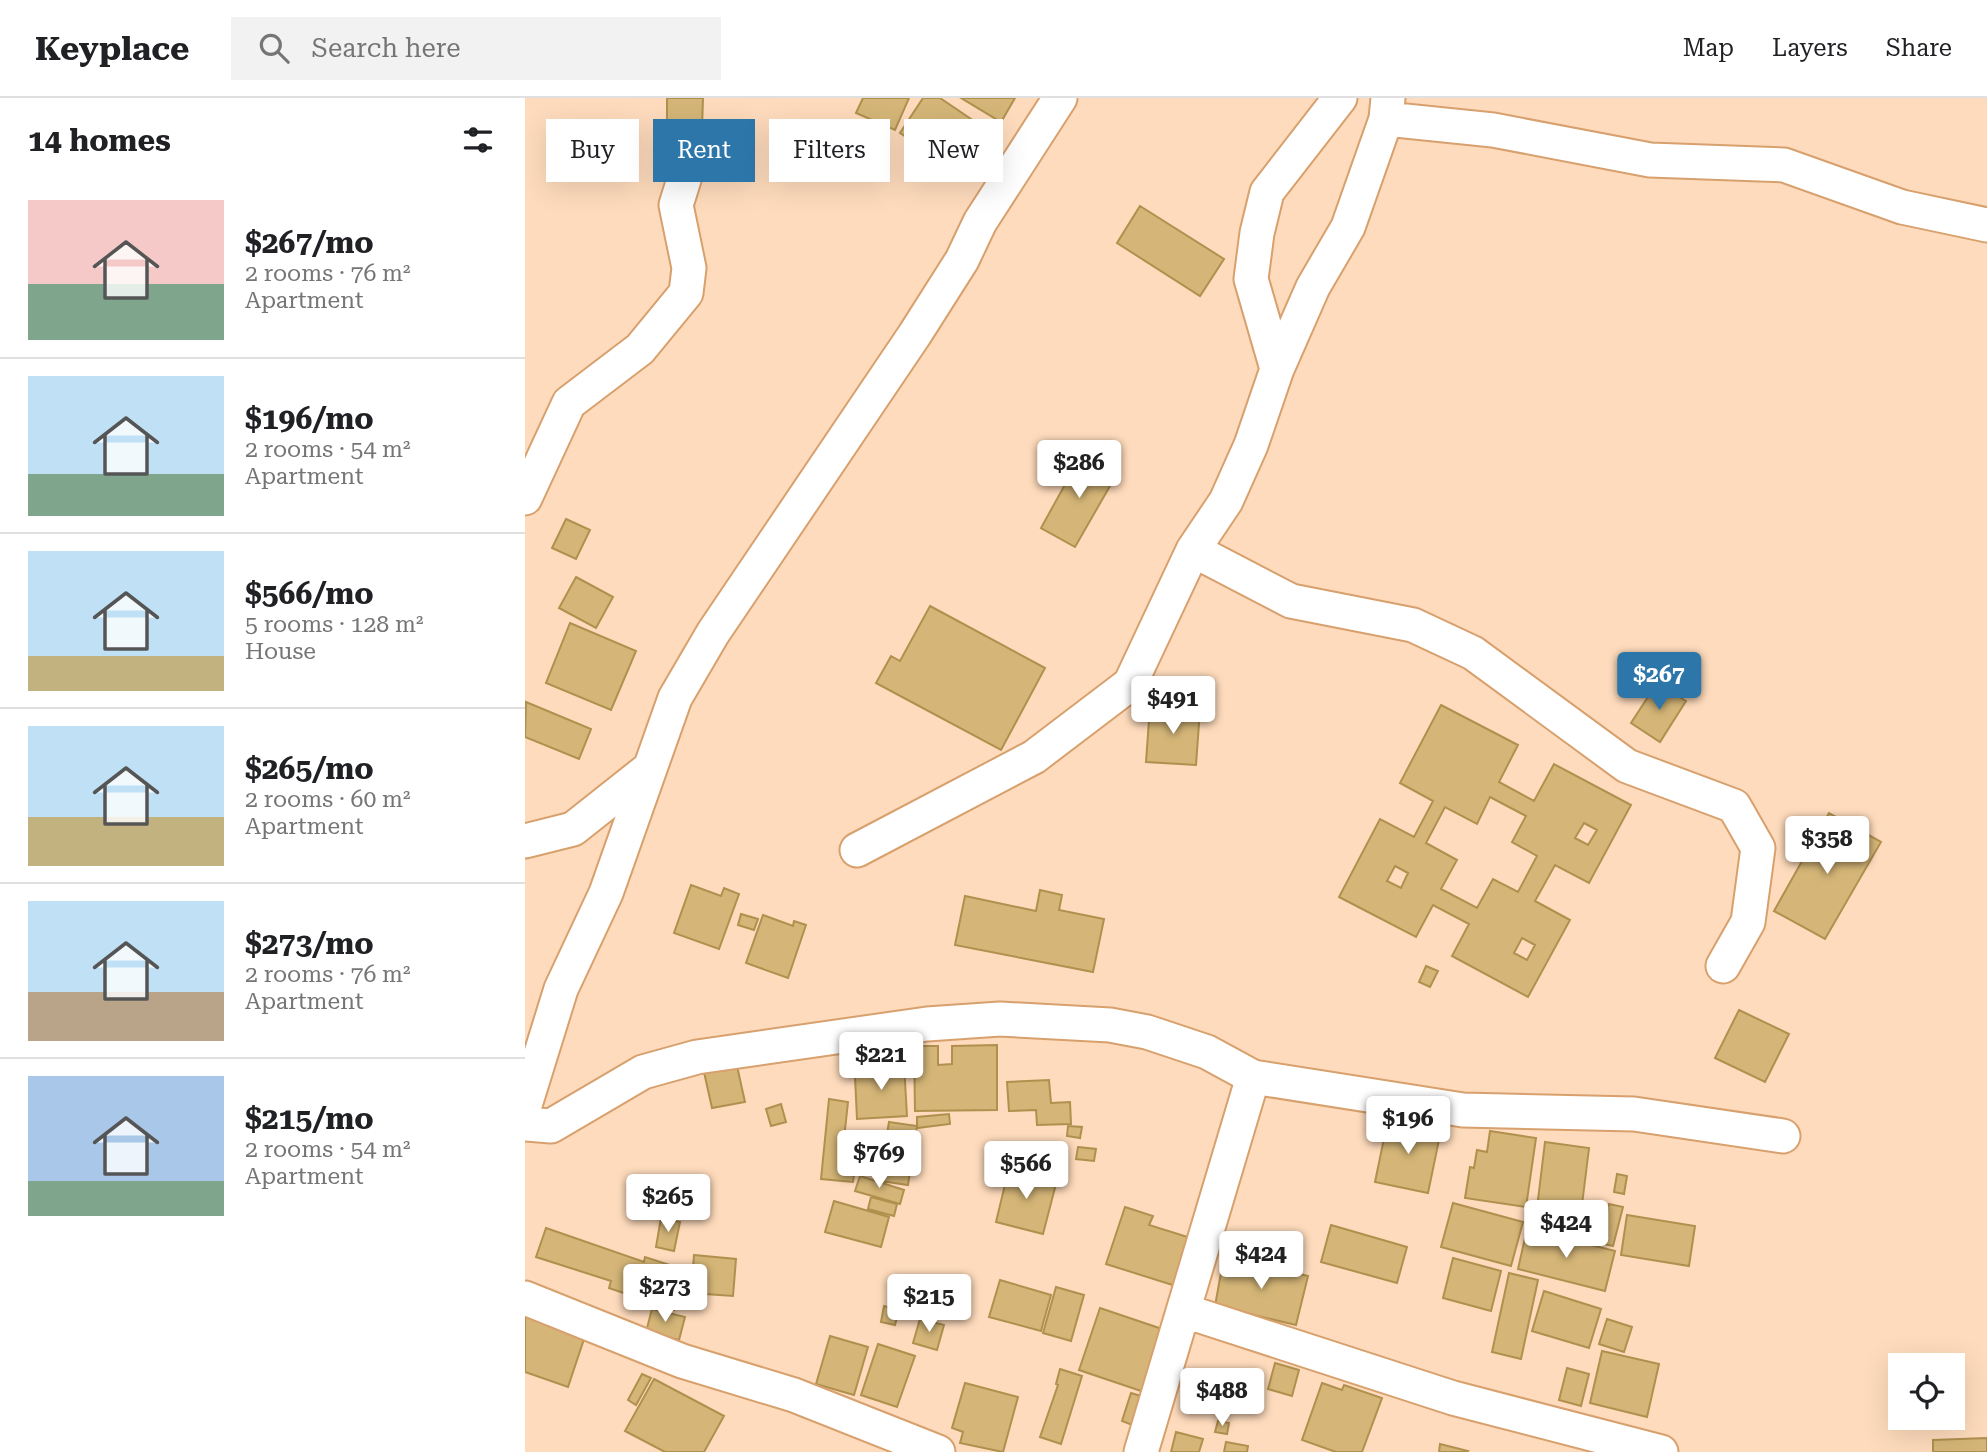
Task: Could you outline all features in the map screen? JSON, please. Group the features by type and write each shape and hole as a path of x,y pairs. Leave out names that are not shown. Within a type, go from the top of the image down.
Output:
{"street":[{"path":"525,1105 561,989 606,893 675,698 713,633 915,334 962,260 980,222 1060,98"},
{"path":"1277,369 1251,279 1257,233 1267,192 1340,98"},
{"path":"857,850 1034,757 1131,684 1193,550 1226,501 1251,445 1277,369 1313,287 1348,227 1387,109 1650,160 1784,165 1902,206 1987,225"},
{"path":"525,498 569,403 641,349 686,293 689,268 676,205 683,182"},
{"path":"1193,550 1291,601 1413,625 1473,653 1627,766 1734,806 1758,848 1748,922 1723,966"},
{"path":"525,841 573,829 650,768"},
{"path":"525,1124 551,1126 643,1072 697,1057 952,1022 1000,1019 1110,1026 1147,1032 1207,1052 1253,1077 1463,1110 1634,1114 1783,1136"},
{"path":"1140,1452 1185,1311 1220,1183 1253,1077"},
{"path":"525,1298 683,1361 794,1395 938,1452"},
{"path":"1185,1311 1453,1398 1661,1452"}],"building":[{"path":"667,98 703,98 702,119 667,119"},
{"path":"863,98 909,98 895,130 890,128 890,119 870,119 856,113"},
{"path":"923,98 940,98 971,119 909,119"},
{"path":"961,98 1015,98 1003,119 996,119"},
{"path":"1140,206 1224,259 1200,296 1117,243"},
{"path":"1083,452 1118,472 1075,547 1041,528"},
{"path":"566,519 590,530 576,559 552,548"},
{"path":"576,577 613,597 596,628 559,608"},
{"path":"930,606 1045,668 1001,750 876,683 891,656 900,661"},
{"path":"570,623 636,651 611,710 546,683"},
{"path":"1657,683 1686,701 1660,742 1631,723"},
{"path":"526,702 591,729 579,759 525,737"},
{"path":"1441,705 1518,745 1499,782 1534,801 1554,764 1631,805 1589,883 1555,865 1535,901 1570,920 1528,997 1452,956 1469,924 1433,905 1416,937 1339,897 1380,819 1414,837 1433,801 1400,783","holes":["1490,797 1526,816 1512,842 1537,856 1518,892 1493,879 1477,908 1441,889 1457,860 1426,843 1445,807 1477,824","1584,823 1597,830 1588,845 1575,838","1395,866 1408,873 1401,888 1387,881","1522,938 1535,945 1527,960 1514,953"]},
{"path":"1150,706 1200,710 1196,765 1146,762"},
{"path":"1829,813 1881,842 1825,939 1774,911"},
{"path":"691,885 721,896 724,888 739,894 719,949 674,933"},
{"path":"1040,890 1062,895 1059,910 1104,919 1093,972 955,945 965,896 1036,911"},
{"path":"741,914 758,919 754,930 738,925"},
{"path":"763,915 793,926 794,921 806,925 788,978 746,963"},
{"path":"1426,966 1438,971 1430,987 1419,982"},
{"path":"1739,1010 1789,1034 1765,1082 1715,1058"},
{"path":"997,1045 997,1110 915,1111 914,1046 938,1046 938,1065 952,1064 952,1046"},
{"path":"735,1057 745,1102 712,1108 702,1063"},
{"path":"904,1064 907,1116 857,1119 855,1077 864,1077 864,1066"},
{"path":"1049,1080 1051,1103 1070,1102 1071,1124 1037,1125 1036,1110 1009,1111 1007,1082"},
{"path":"829,1099 848,1102 842,1158 856,1159 853,1182 821,1179"},
{"path":"781,1104 786,1122 771,1126 766,1109"},
{"path":"949,1114 950,1124 917,1128 917,1117"},
{"path":"1388,1119 1441,1130 1428,1193 1375,1182"},
{"path":"889,1122 917,1126 908,1185 874,1180 876,1162 882,1164"},
{"path":"1068,1126 1082,1127 1080,1138 1067,1136"},
{"path":"1490,1131 1536,1138 1526,1207 1465,1198 1470,1167 1474,1168 1477,1150 1487,1152"},
{"path":"1545,1142 1589,1148 1581,1213 1537,1208"},
{"path":"1078,1147 1096,1149 1094,1161 1076,1159"},
{"path":"1009,1168 1057,1180 1043,1234 996,1222"},
{"path":"1617,1174 1627,1176 1624,1194 1614,1192"},
{"path":"860,1176 904,1190 900,1204 855,1191"},
{"path":"871,1197 897,1204 894,1216 868,1209"},
{"path":"834,1201 889,1217 881,1247 825,1232"},
{"path":"1453,1203 1523,1222 1511,1266 1441,1247"},
{"path":"1609,1204 1623,1207 1613,1246 1600,1243"},
{"path":"1125,1207 1153,1216 1149,1225 1197,1240 1182,1288 1106,1264"},
{"path":"1627,1215 1695,1226 1689,1266 1621,1255"},
{"path":"661,1218 680,1222 674,1251 656,1247"},
{"path":"1331,1225 1407,1247 1397,1283 1321,1262"},
{"path":"546,1228 644,1262 645,1257 688,1271 674,1310 609,1288 611,1281 536,1257"},
{"path":"1527,1229 1615,1251 1605,1291 1518,1269"},
{"path":"694,1255 736,1259 733,1296 691,1293"},
{"path":"1224,1256 1308,1276 1296,1325 1215,1306"},
{"path":"1453,1258 1501,1271 1491,1311 1443,1298"},
{"path":"1509,1273 1538,1280 1521,1359 1492,1352"},
{"path":"1000,1280 1051,1295 1041,1331 989,1317"},
{"path":"1056,1287 1084,1295 1071,1341 1043,1333"},
{"path":"1544,1291 1601,1309 1589,1348 1532,1331"},
{"path":"884,1306 899,1310 895,1325 881,1322"},
{"path":"1100,1308 1165,1330 1144,1392 1079,1370"},
{"path":"652,1309 685,1317 679,1340 646,1332"},
{"path":"525,1315 585,1336 568,1387 525,1372"},
{"path":"920,1319 944,1325 937,1350 913,1343"},
{"path":"1607,1319 1632,1327 1624,1352 1599,1344"},
{"path":"830,1336 868,1347 854,1395 816,1384"},
{"path":"878,1344 915,1356 897,1407 861,1395"},
{"path":"1602,1351 1659,1364 1647,1417 1590,1403"},
{"path":"1275,1363 1299,1370 1292,1396 1268,1389"},
{"path":"1567,1368 1589,1374 1581,1406 1559,1400"},
{"path":"1060,1369 1082,1376 1061,1444 1040,1437 1058,1385 1056,1384"},
{"path":"642,1374 651,1378 636,1405 628,1400"},
{"path":"654,1379 724,1416 704,1452 665,1452 625,1431"},
{"path":"965,1383 1018,1397 1003,1452 960,1443 963,1432 952,1428"},
{"path":"1322,1383 1342,1390 1344,1385 1382,1398 1362,1452 1336,1452 1302,1440"},
{"path":"1131,1393 1141,1396 1132,1425 1122,1421"},
{"path":"1218,1421 1229,1423 1227,1434 1215,1432"},
{"path":"1176,1432 1203,1439 1199,1452 1171,1452"},
{"path":"1987,1438 1987,1452 1933,1452 1933,1440"},
{"path":"1226,1442 1248,1446 1247,1452 1224,1452"},
{"path":"1440,1444 1468,1451 1439,1452"}]}
